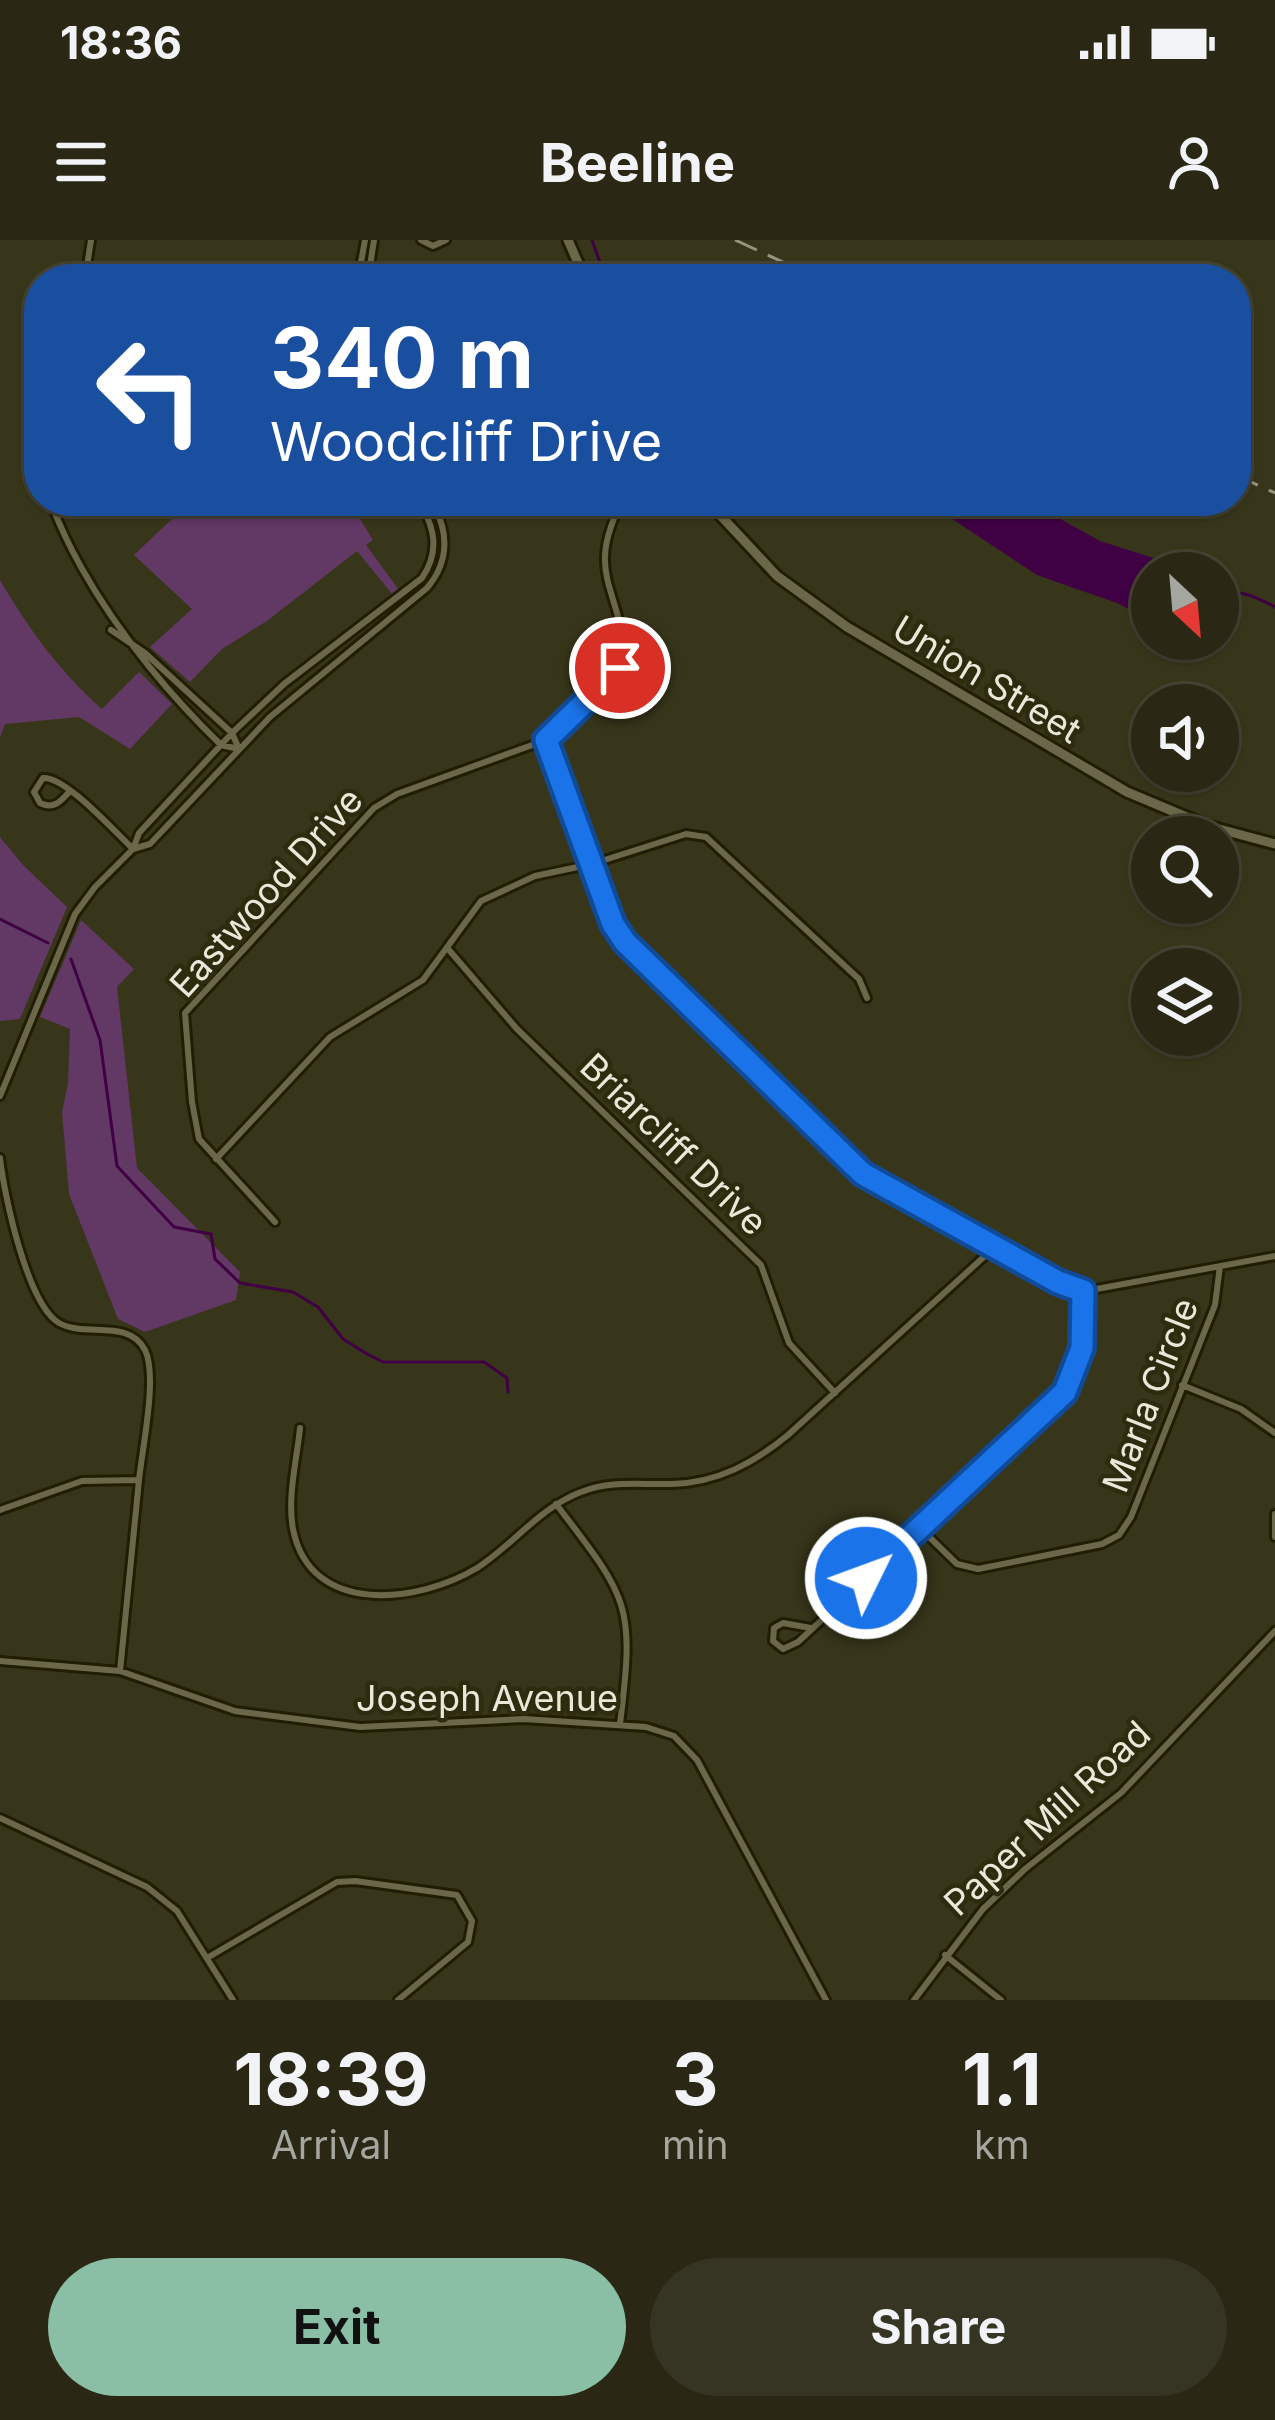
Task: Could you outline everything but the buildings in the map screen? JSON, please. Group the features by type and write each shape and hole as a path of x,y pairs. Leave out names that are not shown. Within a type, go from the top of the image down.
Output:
{"main road":[{"name":"Union Street","path":"721,516 777,576 847,627 1127,792 1208,826 1275,844"}],"street":[{"path":"421,240 437,246 446,240"},
{"path":"0,1096 75,914 94,887 232,733 293,677 422,578 435,542 427,516"},
{"path":"133,848 150,844 270,718 434,579 443,561 445,541 439,516"},
{"name":"Eastwood Drive","path":"275,1222 199,1139 185,1013 384,800 546,740 613,677 624,658 624,638 603,562 615,516"},
{"path":"103,625 145,653 232,733 239,749 221,745 103,625"},
{"path":"546,740 613,924 625,942 863,1174 1058,1282 1083,1291 1275,1256"},
{"path":"70,790 49,806 37,800 34,789 48,776 70,790 133,848"},
{"path":"216,1159 330,1037 423,980 482,901 535,876 592,864 686,834 702,835 859,979 867,998"},
{"name":"Briarcliff Drive","path":"448,950 548,1061 761,1265 789,1343 835,1394"},
{"path":"0,1158 11,1225 49,1313 71,1327 127,1333 147,1354 149,1379 120,1671"},
{"path":"300,1428 292,1504 297,1542 316,1571 357,1594 387,1597 451,1581 494,1555 556,1504 596,1487 686,1483 737,1469 778,1444 997,1245"},
{"name":"Marla Circle","path":"920,1528 948,1557 970,1569 1108,1542 1128,1524 1215,1305 1220,1266"},
{"path":"811,1628 783,1623 774,1628 773,1641 788,1648 811,1628 920,1528 1065,1392 1082,1348 1083,1291"},
{"path":"1182,1385 1241,1408 1275,1433"},
{"path":"0,1510 82,1481 139,1480"},
{"path":"556,1504 608,1571 624,1608 629,1647 620,1726"},
{"path":"1275,1514 1275,1537"},
{"name":"Paper Mill Road","path":"914,2000 983,1909 1024,1869 1121,1793 1275,1630"},
{"name":"Joseph Avenue","path":"0,1660 120,1671 235,1711 324,1723 388,1726 524,1719 657,1729 692,1752 826,2000"},
{"path":"0,1819 147,1886 177,1910 232,2000"},
{"path":"207,1958 337,1882 458,1895 472,1921 467,1942 398,2000"},
{"path":"945,1955 1000,2000"}],"shaded area":[{"path":"358,516 373,540 366,545 399,590 393,595 357,551 267,621 222,649 190,682 150,647 192,609 134,555 174,517"},
{"path":"948,516 1055,516 1100,541 1135,552 1131,610 1037,575"},
{"path":"0,580 46,649 102,709 139,672 172,704 130,749 79,717 5,724 0,737"},
{"path":"0,837 67,907 20,1019 0,1021"},
{"path":"81,920 134,969 117,987 137,1168 240,1272 236,1300 145,1332 118,1319 69,1194 62,1112 70,1029 40,1017"}],"waterway":[{"path":"592,240 601,264"},
{"path":"1239,593 1275,607"},
{"path":"0,919 48,943"},
{"path":"71,959 100,1040 117,1166 174,1227 211,1234 215,1259 240,1283 293,1292 318,1307 343,1339 383,1362 484,1362 507,1378 508,1392"}],"railway":[{"path":"735,240 787,264"},
{"path":"1251,482 1275,493"}],"route":[{"path":"620,668 546,740 613,924 625,942 863,1174 1058,1282 1083,1291 1084,1338 1065,1392 866,1578"}]}
